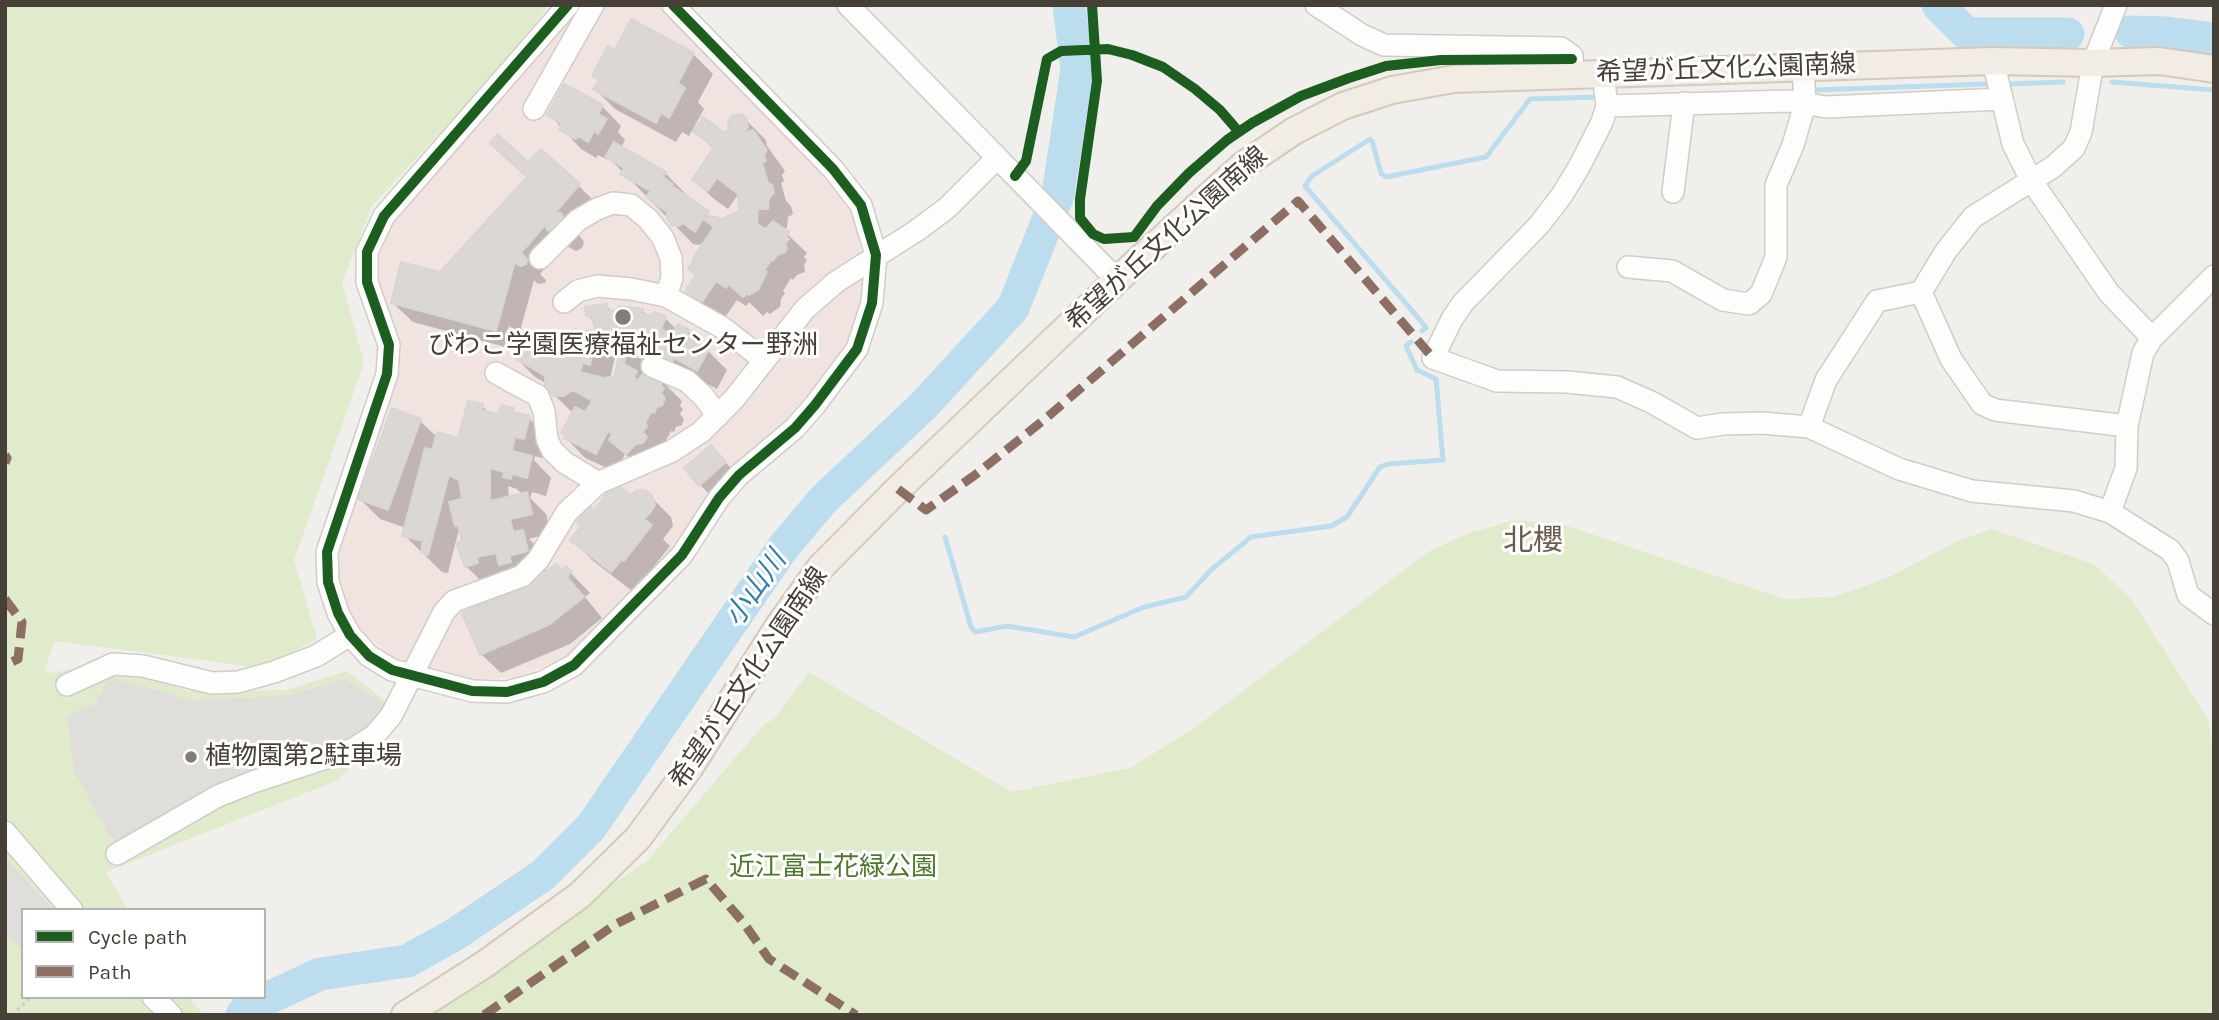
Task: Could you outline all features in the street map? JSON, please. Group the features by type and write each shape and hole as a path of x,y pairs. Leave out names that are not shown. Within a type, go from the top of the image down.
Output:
{"main road":[{"name":"希望が丘文化公園南線","path":"405,1015 485,964 580,895 638,838 690,767 776,629 820,568 898,489 1117,279 1242,166 1294,131 1343,106 1392,90 1454,79 1993,61 2158,61 2214,69"}],"street":[{"path":"568,5 384,216 367,253 367,282 389,345 387,374 327,552 328,582 338,613 350,635 369,656 392,670 472,691 507,692 544,682 574,665 682,555 719,498 739,475 796,428 857,349 872,303 876,255 861,205 834,169 673,5"},
{"path":"534,109 593,5"},
{"path":"848,5 1117,279"},
{"path":"1316,5 1362,35 1384,45 1561,48 1572,55 1573,74"},
{"path":"1809,427 1826,380 1877,301 1921,292 1945,251 1973,217 2053,167 2074,148 2081,132 2093,63 2116,5"},
{"path":"1993,61 2013,144 2031,180 2109,293 2152,338"},
{"path":"1628,267 1672,271 1723,300 1749,304 1761,295 1776,257 1776,185 1793,145 1805,104 1803,67"},
{"path":"1604,73 1607,106 1602,122 1562,195 1539,225 1463,303 1433,358 1497,381 1567,382 1617,387 1651,402 1697,428 1762,423 1809,427 1899,469 1972,491 2074,501 2110,512 2170,550 2178,561 2189,595 2214,614"},
{"path":"1607,106 1789,101 1826,107 2002,99"},
{"path":"1673,192 1684,103"},
{"path":"117,854 218,796 353,749 374,735 391,716 444,612 454,601 522,576 538,561 567,512 598,483 672,451 701,432 805,309 836,282 947,208 997,158"},
{"path":"540,258 578,220 613,203 631,205 648,219 663,238 671,258 672,278 666,296"},
{"path":"564,302 578,291 597,286 666,296 723,328 764,360"},
{"path":"2110,512 2126,468 2127,426 2143,352 2152,338 2210,287"},
{"path":"1921,292 1951,359 1982,404 1995,410 2127,426"},
{"path":"652,366 687,381 705,397 718,415"},
{"path":"496,373 538,396 552,450 564,462 598,483"},
{"path":"68,685 113,664 143,666 212,683 238,682 316,656 350,635"},
{"path":"5,832 70,908"},
{"path":"155,999 170,1015"}],"path":[{"path":"14,1014 29,999"}],"shaded area":[{"name":"びわこ学園医療福祉センター野洲","path":"580,5 658,5 855,210 865,290 846,344 794,414 728,473 675,549 563,659 515,677 473,680 398,662 358,628 338,583 340,546 402,350 379,288 377,259 393,224"},
{"name":"植物園第2駐車場","path":"110,677 194,701 290,695 345,679 387,706 351,742 117,848 74,772 67,716 96,703"},
{"path":"5,858 52,908 21,908 21,949 5,933"}],"green space":[{"path":"5,5 548,5 532,28 463,108 372,206 342,282 364,363 294,560 317,639 262,668 55,641 44,671 53,673 95,664 189,691 286,690 347,671 405,716 336,781 106,872 127,908 21,908 21,999 190,999 204,1015 5,1015"},
{"name":"近江富士花緑公園","path":"1515,520 1559,523 1784,599 1834,597 1889,577 1958,541 1991,529 2094,564 2132,600 2208,719 2214,760 2214,1015 419,1015 646,862 764,724 774,719 809,672 1012,792 1130,768 1194,728 1428,552 1469,533"}],"building":[{"path":"631,19 694,53 678,83 685,88 669,118 661,113 656,123 593,89 599,80 592,76 608,46 615,50"},
{"path":"564,84 603,105 598,114 607,119 598,134 594,131 588,142 559,130 562,124 547,115"},
{"path":"741,114 747,119 748,127 743,133 753,130 767,150 764,155 766,161 762,163 774,193 769,198 768,209 758,209 757,224 766,229 773,221 789,232 786,236 789,239 785,244 785,252 771,260 764,271 767,272 758,290 743,297 728,284 726,288 716,281 700,305 684,293 696,275 688,269 714,227 703,219 695,232 683,223 679,226 671,225 667,212 646,197 651,191 620,174 624,168 605,157 614,142 666,172 663,177 709,211 706,215 722,219 739,211 738,194 717,178 708,191 692,180 714,147 693,131 703,117 725,133 729,128 728,121 733,115"},
{"path":"497,134 528,162 541,149 580,184 556,212 561,213 565,221 555,232 547,230 545,225 521,253 527,259 526,264 521,266 515,261 496,331 391,303 401,262 440,272 527,177 490,143"},
{"path":"607,304 607,310 618,311 619,306 643,309 641,313 652,316 654,312 666,317 661,329 672,335 678,324 689,330 687,334 696,339 695,342 709,349 697,371 674,358 670,366 648,353 646,359 626,354 624,364 637,371 634,378 638,380 643,373 663,380 661,387 664,388 661,393 665,398 662,406 657,407 654,413 651,412 645,423 647,426 643,432 647,437 643,443 636,444 626,454 609,440 612,434 608,431 596,454 564,438 565,435 561,433 575,407 585,412 592,401 573,390 564,396 554,396 545,389 545,376 513,357 511,350 514,345 506,339 509,327 547,348 555,335 567,342 575,329 584,334 585,331 595,330 592,316 586,316 585,307","holes":["595,338 611,338 614,347 620,350 615,376 604,378 580,372 583,363 590,365"]},
{"path":"468,401 483,404 481,410 498,414 501,405 514,408 513,412 530,416 524,439 515,437 512,451 532,456 527,478 512,474 511,479 503,477 504,472 490,468 490,501 527,492 532,514 510,519 513,532 523,530 528,551 509,556 511,562 499,565 496,553 477,557 478,563 465,567 456,543 462,541 449,502 462,499 459,480 449,475 428,555 421,552 423,541 402,536 425,448 432,450 437,432 458,438"},
{"path":"392,408 421,419 388,510 358,499"},
{"path":"711,445 726,462 699,486 684,468"},
{"path":"615,483 631,495 637,490 645,490 652,496 655,505 644,519 652,525 624,561 622,559 611,572 570,540 581,526 577,522 590,506 594,510"},
{"path":"556,564 561,570 566,566 572,572 567,577 584,597 550,624 480,655 462,613 532,583"}],"waterway":[{"name":"小山川","path":"242,1015 247,1008 320,974 407,961 454,935 543,875 591,827 782,549 824,499 923,406 1013,308 1058,195 1077,69 1069,5"},
{"path":"1938,5 1967,34 2068,34"},
{"path":"2131,32 2214,39"},
{"path":"2009,84 2063,82"},
{"path":"2112,82 2214,90"},
{"path":"1816,90 1986,84"},
{"path":"1422,331 1426,328 1420,320 1305,186 1312,176 1370,139 1381,173 1386,177 1486,157 1530,99 1600,97"},
{"path":"945,537 971,627 975,632 1007,626 1074,637 1144,607 1186,597 1211,570 1251,537 1331,526 1347,517 1380,467 1443,460 1436,379 1417,370 1406,346 1411,342"}],"marked path":[{"path":"898,489 926,510 975,475 1045,419 1298,201 1433,358"},
{"path":"5,455 5,463"},
{"path":"5,599 22,622 18,659 5,665"},
{"path":"484,1015 616,924 706,879 743,922 769,959 856,1015"}],"cycle path":[{"path":"568,5 384,216 367,252 367,282 389,345 387,374 327,552 328,582 338,613 350,635 369,656 392,670 472,691 507,692 543,682 574,665 682,555 719,498 739,475 795,428 815,405 857,349 872,303 876,255 861,205 833,169 673,5"},
{"path":"1092,5 1097,81 1080,199 1080,218 1093,234 1104,239 1134,237 1157,206 1227,140 1301,96 1386,66 1441,60 1572,59"},
{"path":"1015,176 1026,161 1047,59 1061,51 1108,49 1163,67 1220,110 1239,132"}],"place":[{"name":"びわこ学園医療福祉センター野洲","path":"623,317"},
{"name":"植物園第2駐車場","path":"191,757"}],"district":[{"name":"北櫻","path":"1533,541"}]}
